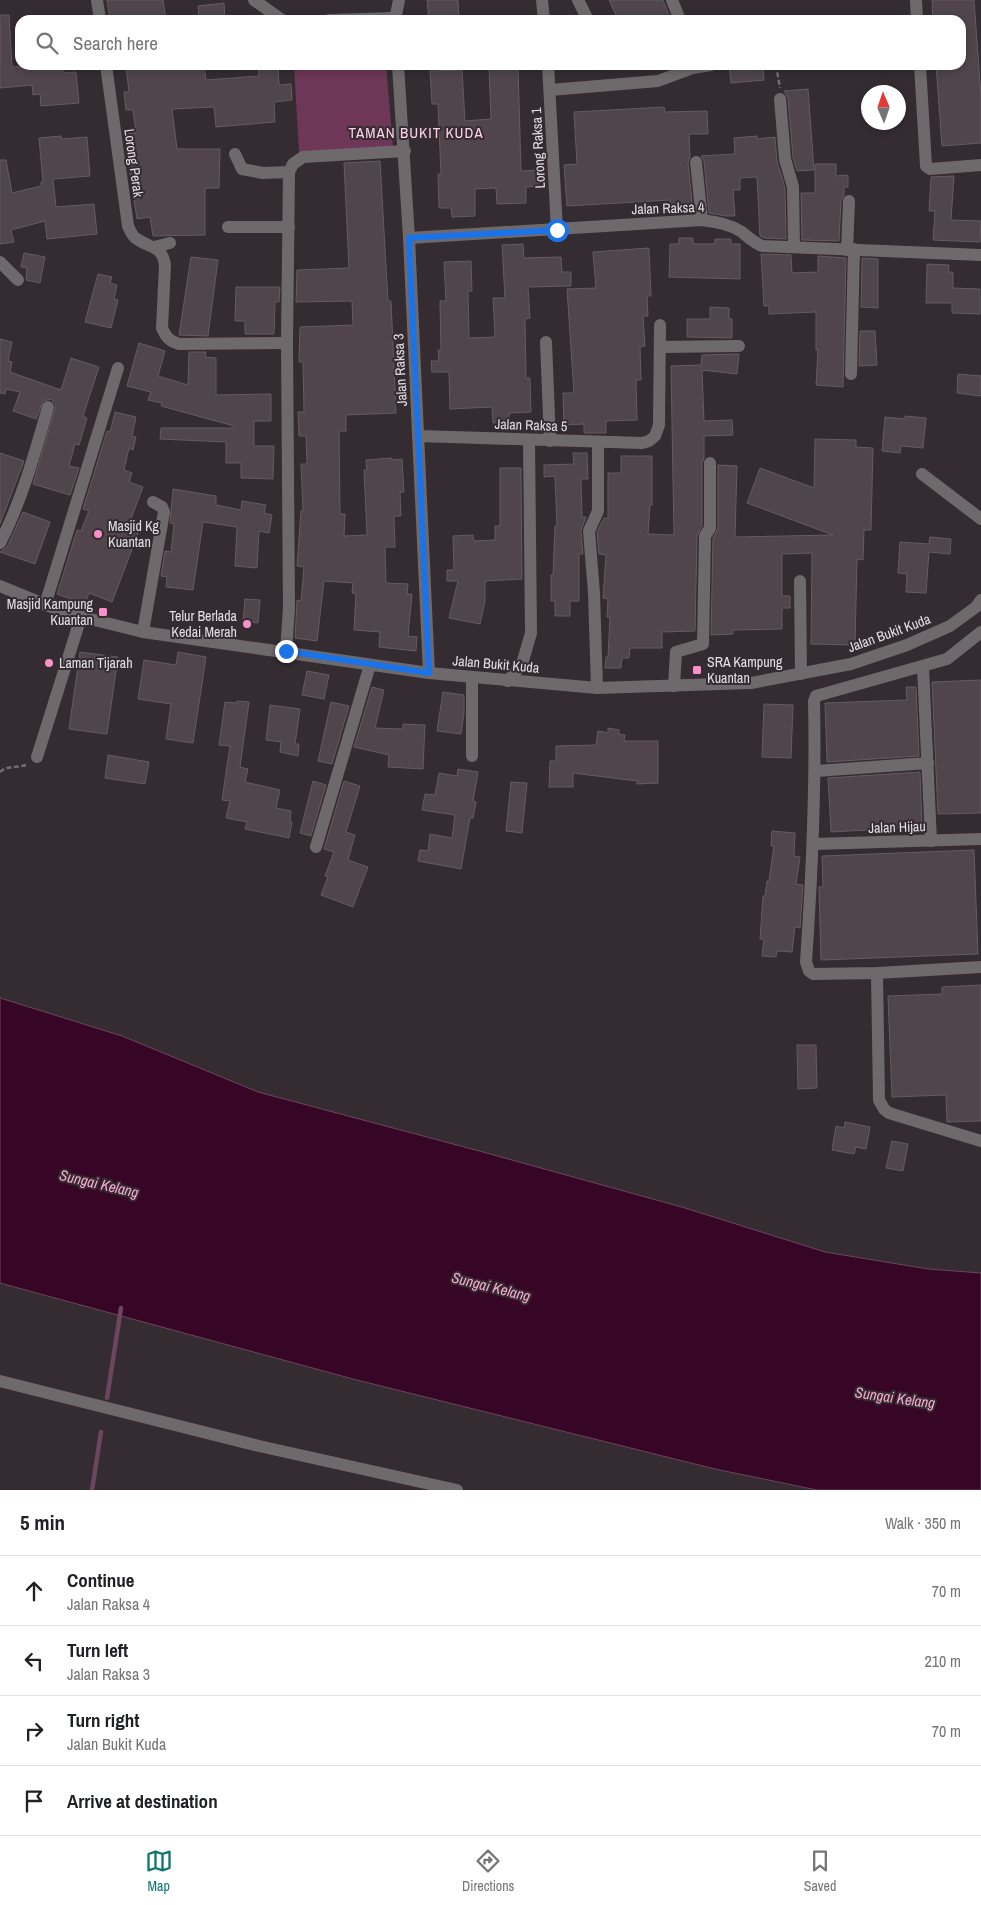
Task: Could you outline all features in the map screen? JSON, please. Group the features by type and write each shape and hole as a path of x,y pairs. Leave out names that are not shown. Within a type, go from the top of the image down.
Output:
{"street":[{"path":"97,0 99,15"},
{"path":"395,15 398,0"},
{"path":"542,0 544,15"},
{"path":"578,0 586,15"},
{"path":"672,0 678,15"},
{"path":"916,0 917,15"},
{"path":"256,1 275,15"},
{"name":"Lorong Perak","path":"107,70 128,226 135,239 156,248"},
{"name":"Jalan Raksa 3","path":"398,70 405,151 429,673"},
{"name":"Lorong Raksa 1","path":"548,70 557,230"},
{"path":"550,90 658,82 688,70"},
{"path":"920,70 926,166 930,169 981,165"},
{"path":"780,99 785,158 793,187 794,247"},
{"path":"286,651 289,608 287,343 289,172 293,164 303,157 405,151"},
{"path":"235,154 242,169 263,173 289,172"},
{"path":"696,162 702,220"},
{"path":"849,202 851,374"},
{"name":"Jalan Raksa 4","path":"409,238 702,220 724,223 762,246 981,255"},
{"path":"228,227 289,227"},
{"path":"170,243 156,248 163,256 165,265 162,328 165,336 171,342 179,344 287,343"},
{"path":"1,268 18,280"},
{"path":"660,324 661,347 739,346"},
{"path":"546,342 550,441"},
{"name":"Jalan Raksa 5","path":"418,436 642,443 649,441 655,436 659,425 661,347"},
{"path":"45,605 118,368"},
{"path":"0,543 13,518 48,407"},
{"path":"508,681 522,664 531,633 529,440"},
{"path":"597,688 594,594 588,531 598,511 598,442"},
{"path":"674,686 676,652 703,644 705,536 710,528 710,462"},
{"path":"922,474 981,519"},
{"path":"143,632 164,512 162,507 153,502"},
{"path":"800,581 801,674"},
{"name":"Jalan Bukit Kuda","path":"0,586 45,605 81,617 143,632 429,673 597,688 751,683 850,664 907,645 950,626 979,607"},
{"path":"37,757 81,617"},
{"path":"981,632 947,659 816,696 814,701 816,771 814,844 806,967 813,974 981,968"},
{"path":"316,847 370,665"},
{"path":"924,667 931,841"},
{"path":"472,678 472,756"},
{"path":"816,771 928,763"},
{"name":"Jalan Hijau","path":"814,844 981,840"},
{"path":"877,973 879,1100 881,1106 889,1113 981,1140"},
{"path":"0,1381 249,1444 457,1490"}],"path":[{"path":"777,70 780,99"},
{"path":"0,772 8,767 20,767 30,763 37,757"}],"shaded area":[{"path":"294,70 386,70 393,147 299,152"}],"water":[{"name":"Sungai Kelang","path":"0,998 122,1036 258,1092 685,1208 825,1252 928,1269 981,1273 981,1490 817,1490 715,1469 353,1379 0,1283"}],"building":[{"path":"107,0 163,0 165,15 109,15"},
{"path":"427,0 458,0 459,15 428,15"},
{"path":"609,0 663,0 669,15 616,15"},
{"path":"932,0 974,0 981,97 981,143 942,146 936,70 966,70 966,15 933,15"},
{"path":"224,3 225,15 199,15 198,6"},
{"path":"0,15 9,15 12,67 15,67 15,70 64,70 64,73 76,72 79,103 41,106 40,94 33,95 32,85 0,88"},
{"path":"127,70 205,70 206,80 259,76 258,70 278,70 279,85 291,84 292,100 274,102 275,122 216,127 214,107 172,109 177,149 220,149 219,188 205,188 205,235 153,236 150,217 137,219 124,134 136,133 133,110 126,110 124,92 129,92"},
{"path":"462,70 465,121 491,119 489,70 518,70 521,171 539,170 539,186 526,187 526,203 497,204 496,188 475,189 475,216 452,217 451,208 439,208 438,174 441,174 438,104 432,104 430,71"},
{"path":"730,70 763,70 764,80 731,83"},
{"path":"808,89 814,170 797,171 793,158 788,98 784,91"},
{"path":"664,107 665,112 707,111 708,134 689,134 690,156 688,163 693,211 670,212 670,200 567,206 564,165 577,164 574,112"},
{"path":"61,136 62,139 87,137 90,176 53,179 56,207 94,204 97,234 47,239 45,221 11,230 14,242 0,244 0,160 6,160 12,193 41,186 41,182 43,182 39,138"},
{"path":"757,136 757,139 775,137 777,161 785,188 786,239 764,238 760,236 757,177 740,178 740,190 733,190 735,216 709,213 704,161 701,156 735,154 734,138"},
{"path":"380,161 388,301 391,301 396,413 346,415 346,431 339,431 340,514 345,514 344,536 367,535 364,470 367,470 366,460 402,459 404,492 400,492 401,516 394,516 395,547 385,547 386,583 408,584 407,594 412,594 408,636 417,637 416,651 379,647 380,632 354,630 356,594 352,593 353,583 324,581 317,641 295,638 297,600 301,601 304,567 297,566 301,511 303,511 301,464 307,464 306,436 299,436 298,412 304,412 303,362 299,362 300,327 353,325 352,301 296,302 297,270 349,268 344,163"},
{"path":"815,164 836,164 836,176 848,175 848,187 844,187 844,195 841,201 839,241 802,240 801,193 815,193"},
{"path":"954,176 951,220 981,221 980,242 933,240 935,211 929,211 931,177"},
{"path":"679,238 693,238 693,244 715,244 715,239 731,239 731,244 740,244 740,279 669,277 670,244 679,244"},
{"path":"523,244 524,258 561,257 562,272 571,272 571,286 528,287 530,318 525,319 526,378 530,378 531,412 509,413 509,422 493,423 492,407 450,409 449,372 432,372 431,361 439,361 438,350 441,350 440,301 446,301 444,262 471,261 472,291 468,291 469,338 495,337 493,298 505,298 502,245"},
{"path":"649,248 651,296 647,296 648,316 643,316 645,346 640,347 641,380 636,380 637,420 606,421 606,433 584,433 584,424 564,425 563,393 574,393 567,289 596,288 593,252"},
{"path":"24,253 45,257 40,283 26,280 27,268 21,267"},
{"path":"761,254 791,255 792,273 818,272 818,256 846,258 843,387 816,385 818,350 816,350 816,312 769,314 769,306 764,306"},
{"path":"191,257 218,260 208,336 179,335"},
{"path":"862,258 878,259 878,308 861,307"},
{"path":"927,264 949,265 948,272 953,272 953,288 980,289 980,314 952,313 952,303 926,303"},
{"path":"98,274 112,277 110,283 117,285 114,299 118,300 111,328 85,322"},
{"path":"236,287 280,287 279,302 275,302 274,334 245,334 245,321 235,321"},
{"path":"710,307 729,308 729,319 732,319 732,338 687,337 687,319 710,319"},
{"path":"860,331 875,331 877,365 859,366"},
{"path":"0,339 12,342 8,361 12,362 10,372 61,390 71,358 99,367 83,416 87,418 79,445 75,444 69,466 79,468 70,495 33,484 56,405 51,399 43,401 36,419 13,411 20,392 6,389 5,394 0,393"},
{"path":"139,343 165,351 158,376 188,385 189,352 206,352 205,357 216,358 216,395 271,394 271,421 254,421 254,446 274,446 273,479 241,478 241,463 226,463 226,442 160,439 161,428 233,428 234,426 161,406 162,403 148,400 151,392 127,386"},
{"path":"739,354 737,374 702,370 704,421 732,420 733,435 704,436 702,526 697,536 695,631 662,632 662,648 630,648 629,658 622,658 621,668 605,668 606,657 608,657 610,617 607,617 608,599 603,598 606,555 599,554 597,532 604,518 608,518 608,473 621,473 621,456 652,456 652,505 650,505 648,534 674,535 671,366 701,365 702,355"},
{"path":"958,374 981,376 981,396 957,393"},
{"path":"115,412 136,417 132,436 136,437 133,450 129,448 124,470 132,473 129,482 143,487 128,527 139,531 112,602 89,593 85,604 57,594 77,530 81,531 89,511 83,509 107,431 110,432"},
{"path":"905,416 926,418 923,448 901,446 900,453 882,451 885,417 905,419"},
{"path":"815,439 856,440 856,447 873,448 871,530 864,530 863,560 857,559 855,645 811,644 812,553 782,554 782,596 790,596 790,608 782,608 782,629 733,630 733,634 711,635 713,538 718,528 718,465 737,466 735,537 833,535 747,503 760,468 814,488"},
{"path":"0,453 24,461 0,524"},
{"path":"573,453 587,453 588,479 581,479 582,517 586,517 581,531 583,554 579,554 579,601 570,601 570,616 555,616 555,601 551,601 551,575 553,575 555,526 557,526 555,476 544,477 544,465 574,464"},
{"path":"500,468 521,468 522,579 485,581 485,601 480,624 449,618 458,581 447,581 447,570 454,570 453,536 473,535 474,541 495,540 495,526 500,526"},
{"path":"173,489 216,496 216,505 241,510 242,501 266,505 264,513 272,515 269,533 259,531 257,568 235,566 237,527 203,522 193,590 166,587 167,577 161,576 165,551 171,552 174,524 170,523"},
{"path":"23,512 50,522 35,564 0,552 7,547"},
{"path":"930,537 951,539 950,554 929,552 926,593 906,592 907,574 898,573 900,542 929,544"},
{"path":"245,599 260,600 258,623 243,621"},
{"path":"80,652 118,657 107,734 69,729"},
{"path":"178,652 206,657 193,743 166,739 171,704 138,699 144,660 176,665"},
{"path":"307,671 329,675 324,699 302,695"},
{"path":"981,680 981,813 938,814 932,682"},
{"path":"372,687 384,690 375,728 403,729 403,724 425,725 423,769 388,767 389,755 354,747"},
{"path":"906,687 916,687 919,756 827,762 825,703 907,700"},
{"path":"443,692 464,695 461,734 437,731"},
{"path":"237,701 249,702 240,767 248,769 245,782 280,790 276,808 291,811 290,822 292,822 289,838 245,829 247,822 226,818 230,801 222,800 230,746 219,745 225,702 237,703"},
{"path":"331,702 349,706 332,764 318,761"},
{"path":"764,704 793,705 791,758 762,757"},
{"path":"270,705 300,709 295,744 299,744 298,756 280,752 281,742 266,740"},
{"path":"608,728 619,730 619,734 625,735 624,741 658,741 658,783 637,784 637,781 573,773 573,787 549,787 550,761 556,761 556,746 596,745 598,731 608,733"},
{"path":"108,755 149,762 145,784 105,778"},
{"path":"458,769 478,772 473,801 476,802 473,818 470,818 461,869 418,861 420,850 428,851 430,834 452,838 455,815 422,810 425,794 435,795 439,773 457,776"},
{"path":"920,772 922,827 831,832 828,778"},
{"path":"313,781 326,785 311,836 300,833"},
{"path":"344,781 360,786 346,832 355,835 348,860 368,867 353,907 321,895 328,877 325,876 334,852 324,849"},
{"path":"511,782 527,783 522,833 506,831"},
{"path":"772,831 795,833 794,856 800,857 796,884 803,885 800,928 795,927 792,952 777,951 776,957 762,956 764,939 760,939 763,896 765,896 767,881 769,881 774,846 771,846"},
{"path":"974,850 978,954 821,960 819,887 823,887 822,856"},
{"path":"981,985 981,1121 947,1122 946,1095 892,1097 888,996 942,994 942,987"},
{"path":"797,1045 816,1045 817,1088 798,1089"},
{"path":"845,1122 870,1127 866,1149 856,1147 854,1154 832,1150 836,1126 844,1128"},
{"path":"892,1141 908,1144 903,1171 886,1168"}],"waterway":[{"path":"107,1398 121,1308"},
{"path":"92,1490 101,1432"}],"place":[{"name":"Masjid Kg Kuantan","path":"98,534"},
{"name":"Masjid Kampung Kuantan","path":"103,612"},
{"name":"Telur Berlada Kedai Merah","path":"247,624"},
{"name":"Laman Tijarah","path":"49,663"},
{"name":"SRA Kampung Kuantan","path":"697,670"}],"district":[{"name":"TAMAN BUKIT KUDA","path":"416,133"}],"route":[{"path":"286,651 429,673 409,238 557,230"}]}
